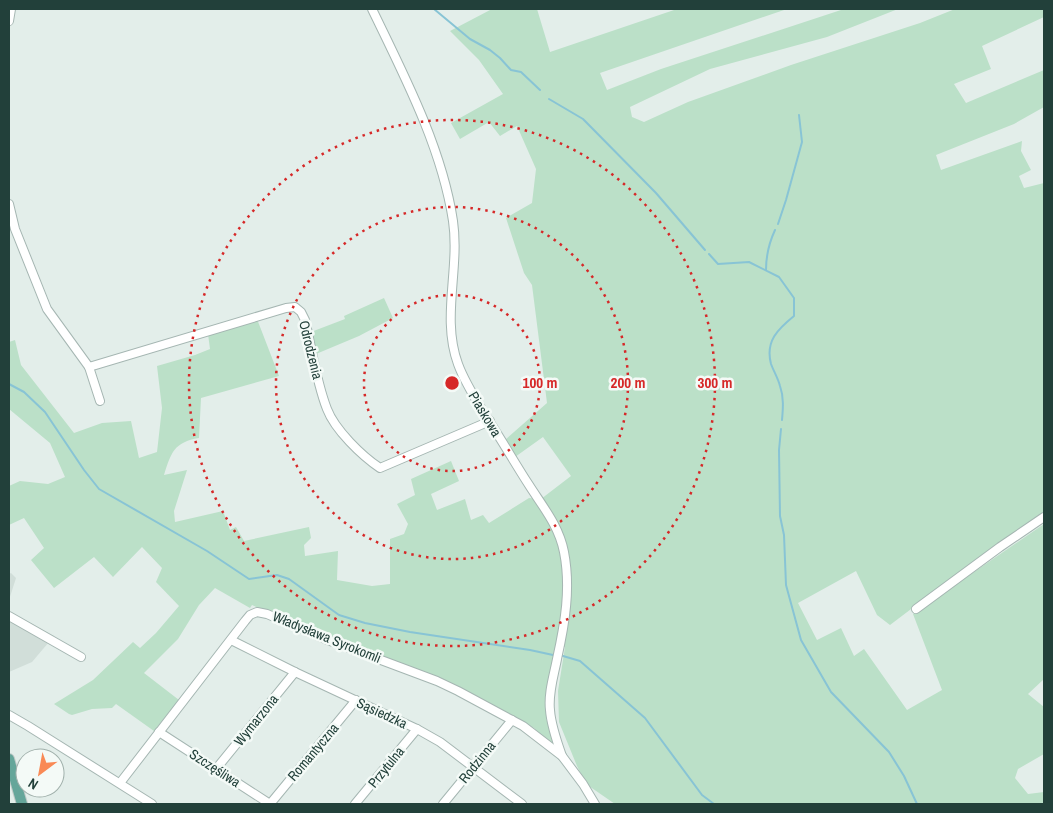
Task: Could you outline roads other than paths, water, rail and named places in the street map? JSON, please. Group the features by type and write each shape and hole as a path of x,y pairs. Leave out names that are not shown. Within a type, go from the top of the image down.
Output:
{"main road":[{"path":"9,759 22,804"}],"street":[{"path":"9,22 10,9"},
{"name":"Piaskowa","path":"372,9 417,107 442,171 450,202 454,237 451,330 458,365 521,474 555,524 563,548 568,594 550,699 549,708 553,728"},
{"path":"9,204 15,229 47,309 89,367 100,401"},
{"name":"Odrodzenia","path":"89,367 286,308 295,307 301,312 305,320 327,411 348,441 368,460 380,468 440,441 490,422"},
{"path":"916,609 1044,517"},
{"name":"Władysława Syrokomli","path":"120,783 250,615 256,612 267,614 325,639 437,681 523,726 562,756 595,804"},
{"path":"9,616 81,657"},
{"name":"Sąsiedzka","path":"231,640 417,729 440,742 522,804"},
{"name":"Wymarzona","path":"216,769 295,672"},
{"name":"Romantyczna","path":"270,804 356,700"},
{"path":"9,715 152,804"},
{"name":"Rodzinna","path":"443,804 512,720"},
{"name":"Władysława Syrokomli","path":"553,728 562,756"},
{"name":"Przytulna","path":"356,804 417,729"},
{"name":"Szczęśliwa","path":"159,732 270,804"}],"waterway":[{"path":"434,9 470,39 490,50 511,70 521,72 540,90"},
{"path":"549,99 583,119 656,193 705,250"},
{"path":"778,224 802,142 799,115"},
{"path":"766,270 768,249 775,230"},
{"path":"709,254 718,264 749,262 779,277 794,298 794,316 774,336 770,349 771,364 782,394 782,420"},
{"path":"9,384 24,392 45,412 99,489 207,551 249,579 277,575 289,579 339,615 365,623 553,655"},
{"path":"781,429 779,450 780,516 784,535 786,585 801,640 831,692 889,752 904,776 917,804"},
{"path":"563,656 580,661 645,718 702,795 714,804"}]}
